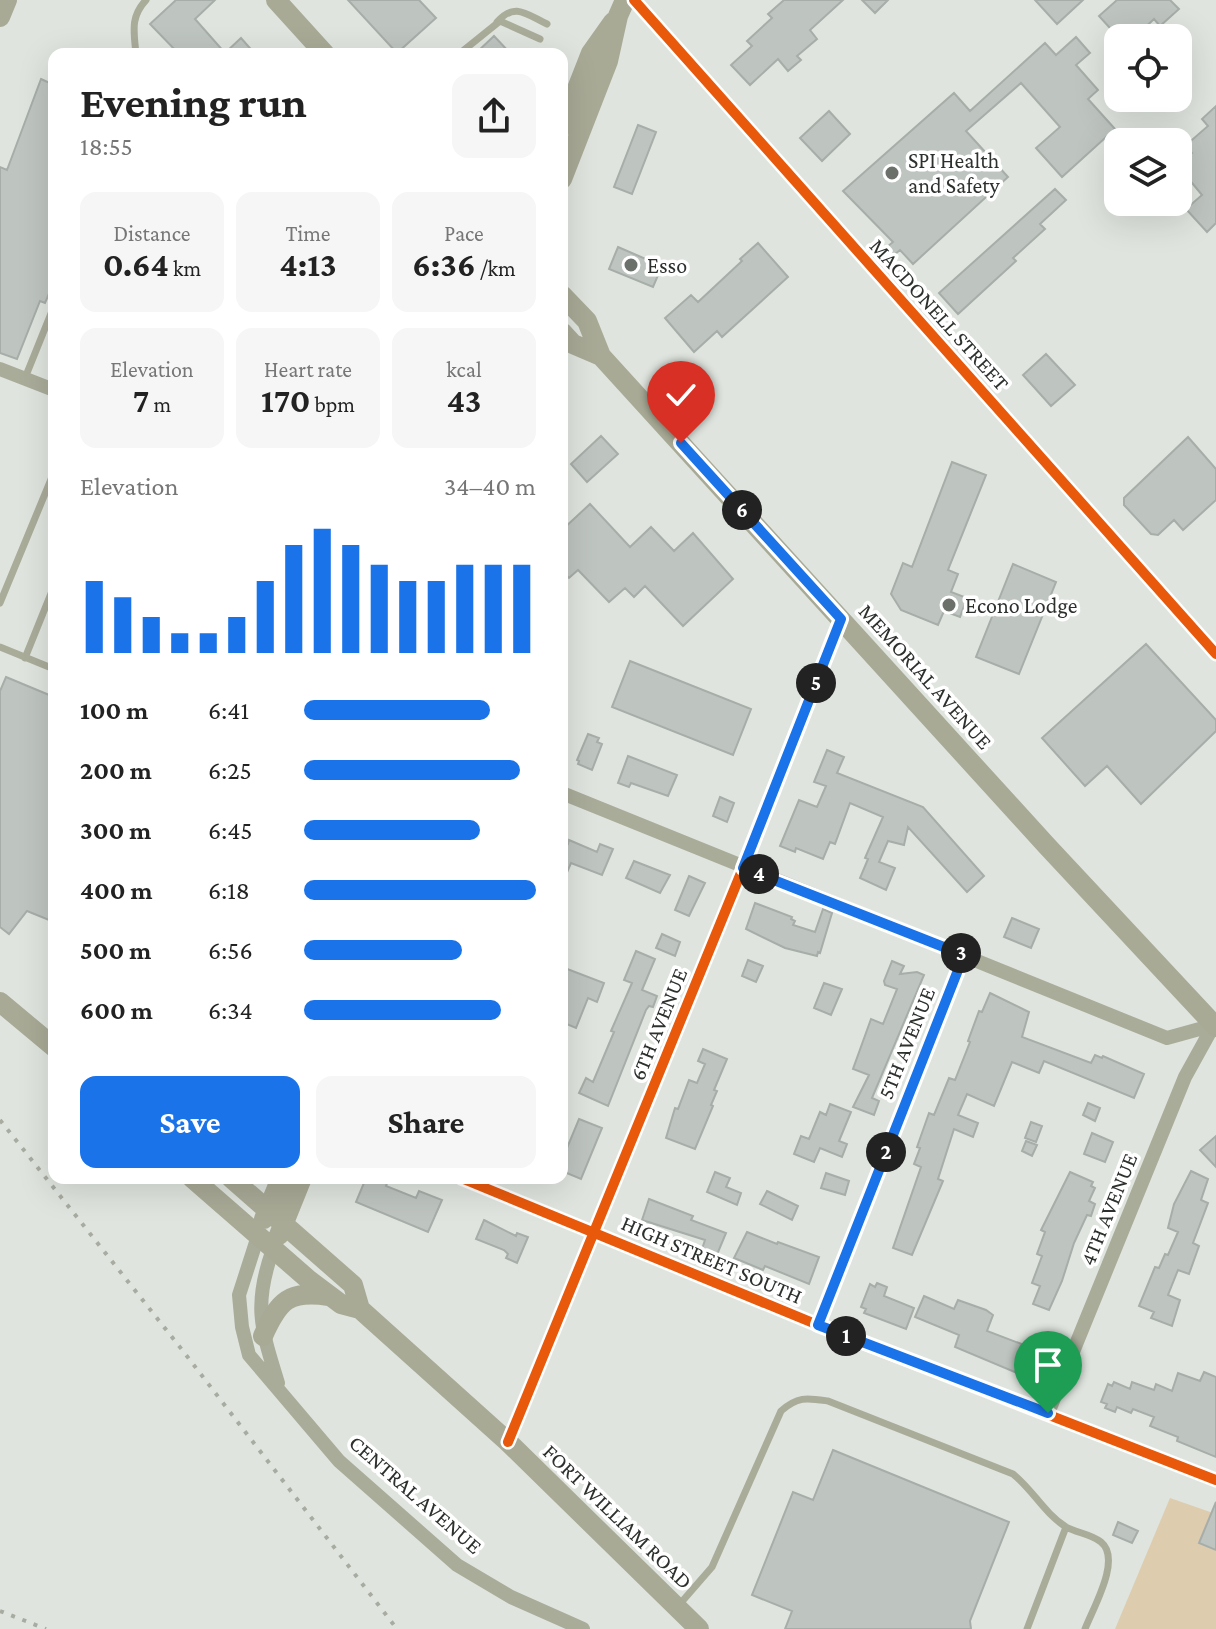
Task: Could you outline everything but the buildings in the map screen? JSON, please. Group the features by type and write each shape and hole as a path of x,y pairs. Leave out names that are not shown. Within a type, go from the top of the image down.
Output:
{"main road":[{"path":"0,17 7,0"},
{"path":"276,0 320,48"},
{"path":"568,112 591,53 621,8"},
{"path":"568,164 608,61 621,8"},
{"name":"MEMORIAL AVENUE","path":"568,301 587,321 601,356 1047,846 1215,1024"},
{"name":"MEMORIAL AVENUE","path":"568,339 573,344 601,356"},
{"path":"0,1002 48,1042"},
{"name":"FORT WILLIAM ROAD","path":"199,1184 330,1296 341,1304 360,1309 508,1442 699,1629"},
{"name":"FORT WILLIAM ROAD","path":"238,1184 353,1285 360,1309"},
{"name":"CENTRAL AVENUE","path":"266,1243 268,1208 278,1184"},
{"name":"CENTRAL AVENUE","path":"266,1243 284,1224 300,1184"},
{"path":"263,1336 274,1312 286,1299 299,1294 330,1296"}],"street":[{"name":"MACDONELL STREET","path":"634,0 1216,654"},
{"path":"0,369 48,388"},
{"name":"6TH AVENUE","path":"508,1442 743,868 841,619"},
{"path":"568,795 1167,1038 1215,1024"},
{"name":"5TH AVENUE","path":"818,1325 964,955"},
{"name":"4TH AVENUE","path":"1048,1413 1185,1077 1215,1024"},
{"name":"HIGH STREET SOUTH","path":"476,1184 818,1325 1216,1480"},
{"name":"CENTRAL AVENUE","path":"266,1243 260,1306 263,1336 280,1391"},
{"name":"CENTRAL AVENUE","path":"266,1243 239,1295 249,1355 339,1461 457,1565 511,1597 583,1629"}],"lane":[{"path":"135,48 132,22 146,0"},
{"path":"466,48 505,12 517,10 547,24"},
{"path":"496,22 505,22 540,39"},
{"path":"25,379 48,321"},
{"path":"0,603 48,487"},
{"path":"25,658 48,601"},
{"path":"0,647 48,667"},
{"path":"677,1607 712,1567 781,1411 793,1400 809,1398 828,1401 1013,1474 1031,1488 1040,1505 1066,1527 1098,1539 1110,1557 1109,1568 1085,1629"},
{"path":"1027,1629 1066,1527"}],"shaded area":[{"path":"1170,1498 1216,1514 1216,1629 1115,1629"}],"railway":[{"path":"0,1120 48,1181"},
{"path":"51,1184 397,1629"},
{"path":"0,1611 46,1629"}],"cycle path":[{"path":"634,0 1216,654"},
{"path":"508,1442 743,868 841,619"},
{"path":"476,1184 818,1325 1216,1480"}],"place":[{"name":"SPI Health and Safety","path":"892,173"},
{"name":"Esso","path":"631,265"},
{"name":"Econo Lodge","path":"949,605"}],"route":[{"path":"681,443 841,619 743,868 964,955 818,1325 1048,1413"}]}
